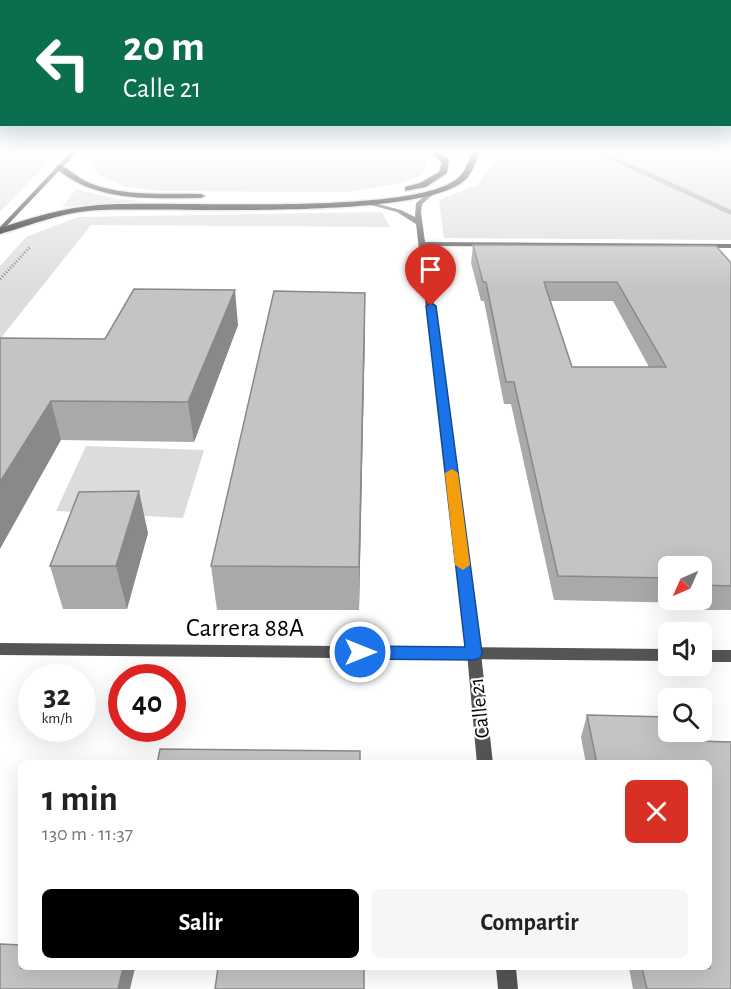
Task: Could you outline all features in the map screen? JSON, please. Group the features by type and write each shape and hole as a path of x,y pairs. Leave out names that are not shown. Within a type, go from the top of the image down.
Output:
{"main road":[{"path":"0,231 31,198"},
{"path":"0,231 55,213 99,207 370,204 414,198"}],"street":[{"name":"Calle 21","path":"425,198 419,203 420,223 474,653 485,760"},
{"path":"370,204 399,211 420,223"},
{"path":"423,244 731,246"},
{"name":"Carrera 88A","path":"0,649 658,655"},
{"path":"712,656 731,656"},
{"path":"506,970 508,989"}],"shaded area":[{"path":"0,198 13,198 0,212"},
{"path":"69,198 143,201 62,207"},
{"path":"444,198 731,198 731,240 444,238 439,200"},
{"path":"382,212 390,227 91,225 0,339 0,266 26,237 78,217"},
{"path":"86,446 204,450 183,518 56,511"}],"building":[{"path":"473,245 716,246 731,263 731,586 712,585 712,556 658,556 658,578 558,576 514,382 506,382 486,282 483,282","holes":["544,282 617,282 666,367 572,367"]},
{"path":"134,289 235,290 188,402 51,401 0,482 0,338 105,339"},
{"path":"274,291 365,293 359,567 211,566"},
{"path":"139,491 116,566 50,566 79,492"},
{"path":"587,715 658,717 658,742 731,742 731,989 647,989 642,970 712,970 712,760 596,760"},
{"path":"160,749 360,751 360,760 158,760"},
{"path":"0,944 18,945 18,970 123,970 118,989 0,989"},
{"path":"218,970 364,970 364,989 215,989"}],"waterway":[{"path":"700,198 731,213"}],"slow traffic":[{"path":"452,473 463,565"}],"route":[{"path":"360,652 474,653 431,306"}]}
